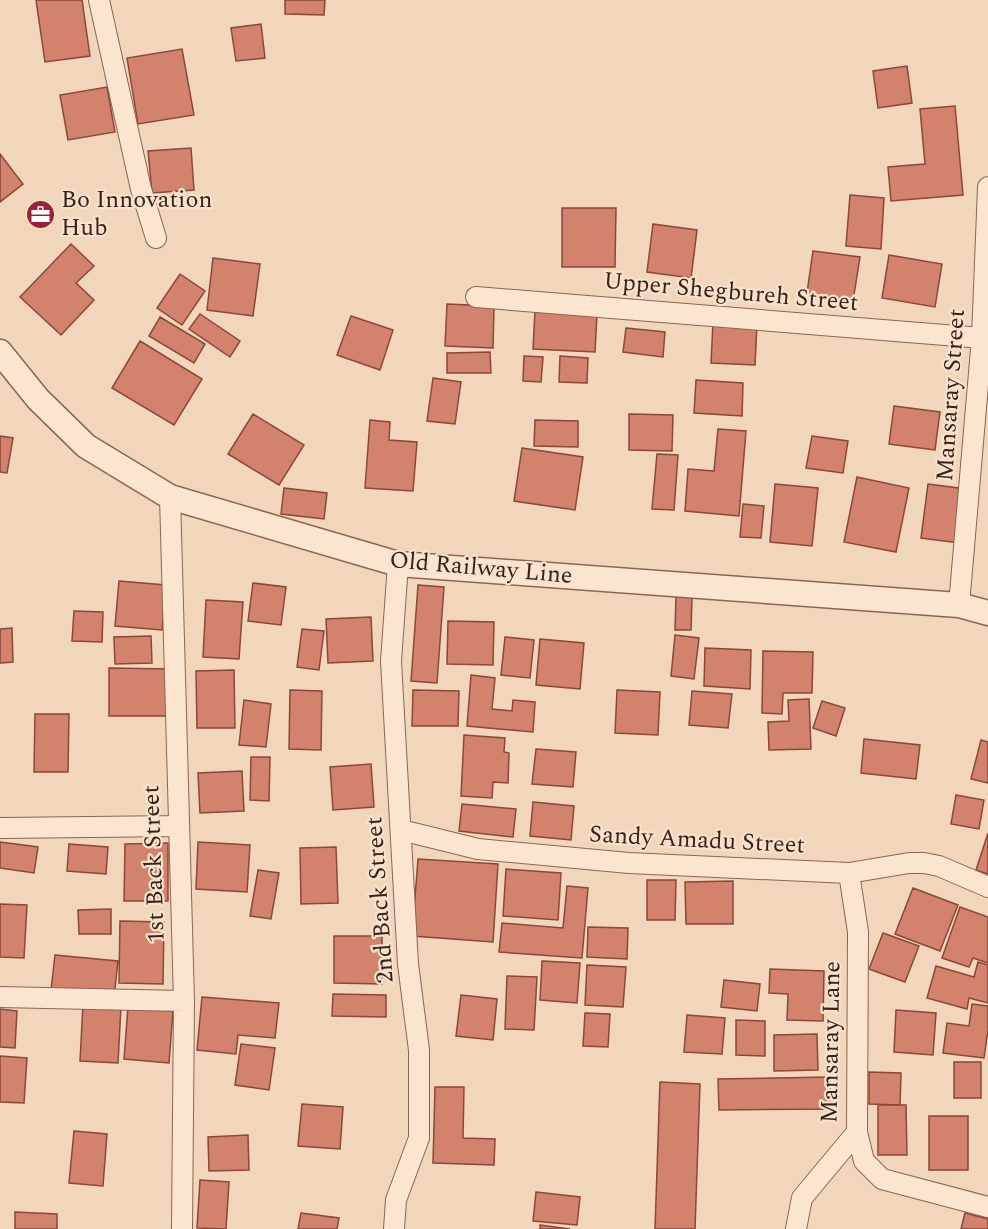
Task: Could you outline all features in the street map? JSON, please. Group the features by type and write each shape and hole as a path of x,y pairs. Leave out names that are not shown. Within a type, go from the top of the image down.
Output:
{"street":[{"path":"99,0 141,189 156,238"},
{"name":"Mansaray Street","path":"959,605 982,338 988,187"},
{"name":"Upper Shegbureh Street","path":"476,297 982,338"},
{"name":"Old Railway Line","path":"0,352 38,399 86,446 170,497 398,564 959,605 988,614"},
{"name":"1st Back Street","path":"170,497 184,1001 182,1229"},
{"name":"2nd Back Street","path":"394,1229 396,1200 419,1137 419,1050 408,964 391,661 398,564"},
{"path":"0,828 178,826"},
{"name":"Sandy Amadu Street","path":"401,830 478,849 629,863 849,873 909,863 924,863 939,866 988,887"},
{"name":"Mansaray Lane","path":"796,1229 802,1198 857,1132 858,932 849,873"},
{"path":"0,997 184,1001"},
{"path":"857,1132 864,1161 882,1179 988,1207"}],"building":[{"path":"36,0 82,0 90,56 45,62"},
{"path":"285,0 325,0 324,15 285,14"},
{"path":"261,24 265,58 236,61 231,28"},
{"path":"182,49 194,115 138,124 127,58"},
{"path":"907,66 912,103 878,108 873,71"},
{"path":"107,87 115,132 68,140 60,95"},
{"path":"955,106 963,195 891,201 888,167 925,164 920,109"},
{"path":"191,148 194,190 152,193 148,151"},
{"path":"0,154 23,184 0,202"},
{"path":"850,195 884,198 881,249 846,246"},
{"path":"562,208 616,208 615,267 562,267"},
{"path":"653,224 697,230 691,278 647,272"},
{"path":"71,244 94,266 76,283 94,300 61,335 20,297"},
{"path":"813,251 860,257 853,301 807,293"},
{"path":"889,255 942,264 935,307 882,298"},
{"path":"213,258 260,264 253,316 207,310"},
{"path":"180,274 205,291 182,325 157,308"},
{"path":"447,304 494,306 493,348 445,346"},
{"path":"535,311 597,314 595,352 533,349"},
{"path":"200,314 240,341 230,357 189,329"},
{"path":"351,316 393,330 380,370 337,355"},
{"path":"160,317 205,344 194,363 149,336"},
{"path":"713,322 757,324 755,365 711,363"},
{"path":"626,328 665,332 663,357 623,352"},
{"path":"140,341 202,379 174,425 112,388"},
{"path":"490,352 491,373 447,373 447,353"},
{"path":"524,356 543,357 541,382 523,381"},
{"path":"560,356 588,358 587,383 559,382"},
{"path":"433,378 461,382 455,424 427,421"},
{"path":"696,380 743,383 742,416 694,413"},
{"path":"894,406 940,412 935,450 889,444"},
{"path":"253,414 304,445 279,485 228,454"},
{"path":"629,414 673,415 672,451 629,450"},
{"path":"370,420 390,422 389,440 417,442 413,491 365,488"},
{"path":"535,420 578,421 578,447 534,446"},
{"path":"718,429 746,431 739,516 685,511 688,469 714,471"},
{"path":"0,436 13,438 7,473 0,472"},
{"path":"812,436 848,441 843,473 806,468"},
{"path":"522,448 583,457 575,510 514,501"},
{"path":"657,454 678,455 674,510 652,509"},
{"path":"857,477 909,488 896,552 844,542"},
{"path":"775,484 818,488 812,546 770,542"},
{"path":"928,484 966,489 959,543 921,538"},
{"path":"284,488 327,493 324,519 281,514"},
{"path":"743,504 764,506 761,538 740,537"},
{"path":"119,581 166,585 162,630 115,626"},
{"path":"253,583 286,587 281,625 248,621"},
{"path":"418,585 444,587 437,683 411,681"},
{"path":"676,596 692,597 691,630 675,630"},
{"path":"206,600 243,602 239,659 203,657"},
{"path":"74,611 103,612 102,642 72,641"},
{"path":"371,617 373,661 328,663 326,619"},
{"path":"448,621 494,622 493,665 447,664"},
{"path":"12,628 13,662 0,663 0,629"},
{"path":"302,629 324,631 319,670 297,667"},
{"path":"675,635 699,638 694,679 671,676"},
{"path":"151,636 152,663 115,664 114,637"},
{"path":"505,637 534,640 530,678 501,675"},
{"path":"540,639 584,643 580,689 536,685"},
{"path":"705,648 751,650 750,689 704,686"},
{"path":"763,651 813,652 812,693 783,693 782,714 762,713"},
{"path":"109,668 171,669 170,716 109,716"},
{"path":"234,670 235,728 197,728 196,671"},
{"path":"471,675 495,678 492,709 512,711 513,700 535,702 533,732 467,726"},
{"path":"290,690 322,691 321,750 289,749"},
{"path":"413,690 459,691 458,726 412,726"},
{"path":"617,690 660,692 658,735 615,733"},
{"path":"692,691 732,694 728,728 689,725"},
{"path":"809,699 811,749 769,750 768,722 789,721 788,700"},
{"path":"244,700 271,704 266,747 239,745"},
{"path":"822,701 845,708 836,736 813,728"},
{"path":"35,714 69,714 68,772 34,772"},
{"path":"464,735 505,738 504,752 509,753 508,783 493,782 492,798 461,796"},
{"path":"864,739 920,745 916,779 861,773"},
{"path":"981,740 988,742 988,783 971,779"},
{"path":"536,749 576,752 573,787 532,784"},
{"path":"251,757 270,757 269,801 250,800"},
{"path":"371,764 374,807 333,810 330,767"},
{"path":"242,771 244,811 200,813 198,773"},
{"path":"956,795 984,800 979,829 951,824"},
{"path":"533,802 574,806 571,840 530,836"},
{"path":"462,804 516,809 513,837 459,831"},
{"path":"988,833 988,874 976,870"},
{"path":"0,842 38,847 34,873 0,868"},
{"path":"198,842 250,845 247,892 196,889"},
{"path":"168,843 168,901 124,901 125,844"},
{"path":"69,844 108,847 106,874 67,871"},
{"path":"336,847 338,903 301,904 300,848"},
{"path":"418,859 498,864 493,942 412,936"},
{"path":"506,869 561,873 558,920 503,916"},
{"path":"258,870 279,873 271,919 250,916"},
{"path":"647,880 676,880 675,920 647,920"},
{"path":"733,881 733,924 686,924 685,882"},
{"path":"567,886 588,888 582,958 499,952 502,923 563,928"},
{"path":"913,888 958,905 940,951 895,934"},
{"path":"0,904 27,905 24,958 0,957"},
{"path":"960,907 988,917 988,963 973,958 969,967 942,958"},
{"path":"111,909 111,934 79,934 78,910"},
{"path":"120,921 164,922 163,984 119,983"},
{"path":"588,927 628,928 627,959 587,957"},
{"path":"883,933 919,946 905,982 869,969"},
{"path":"334,936 382,936 382,984 334,983"},
{"path":"55,955 118,961 114,997 51,990"},
{"path":"542,961 580,963 577,1003 540,1000"},
{"path":"978,962 988,965 988,1003 969,998 967,1009 927,998 936,966 974,977"},
{"path":"587,965 626,967 623,1007 585,1005"},
{"path":"770,969 824,971 823,1021 787,1020 788,994 769,993"},
{"path":"507,976 537,977 534,1030 505,1029"},
{"path":"724,980 760,984 757,1011 721,1007"},
{"path":"333,994 386,995 386,1017 332,1016"},
{"path":"461,995 497,999 493,1040 456,1036"},
{"path":"202,997 279,1003 275,1038 238,1035 236,1054 197,1050"},
{"path":"83,1004 121,1006 118,1063 80,1061"},
{"path":"972,1004 988,1006 988,1030 984,1058 943,1053 947,1023 969,1026"},
{"path":"128,1007 173,1011 169,1063 124,1059"},
{"path":"0,1009 17,1011 15,1048 0,1047"},
{"path":"896,1010 936,1013 933,1055 894,1052"},
{"path":"585,1013 610,1014 608,1047 583,1046"},
{"path":"687,1015 725,1018 722,1054 684,1052"},
{"path":"736,1020 765,1021 765,1056 736,1055"},
{"path":"817,1034 818,1070 774,1071 774,1035"},
{"path":"241,1044 275,1048 269,1090 235,1085"},
{"path":"0,1056 27,1058 24,1103 0,1102"},
{"path":"954,1062 981,1062 981,1098 954,1098"},
{"path":"869,1072 901,1073 900,1105 869,1104"},
{"path":"830,1077 830,1109 719,1110 718,1079"},
{"path":"660,1082 700,1084 695,1229 655,1229"},
{"path":"435,1087 464,1087 463,1138 495,1139 494,1165 433,1163"},
{"path":"302,1104 343,1107 340,1149 298,1146"},
{"path":"878,1105 906,1105 907,1155 878,1155"},
{"path":"929,1116 968,1116 968,1170 929,1170"},
{"path":"74,1131 107,1134 103,1186 69,1183"},
{"path":"248,1135 249,1170 209,1171 208,1137"},
{"path":"200,1180 229,1182 226,1229 197,1228"},
{"path":"536,1192 580,1197 577,1225 533,1221"},
{"path":"15,1212 57,1214 57,1229 15,1229"},
{"path":"301,1213 339,1218 337,1229 298,1229"},
{"path":"965,1213 988,1219 988,1229 961,1229"},
{"path":"540,1225 570,1229 540,1229"}],"place":[{"name":"Bo Innovation Hub","path":"40,214"}]}
